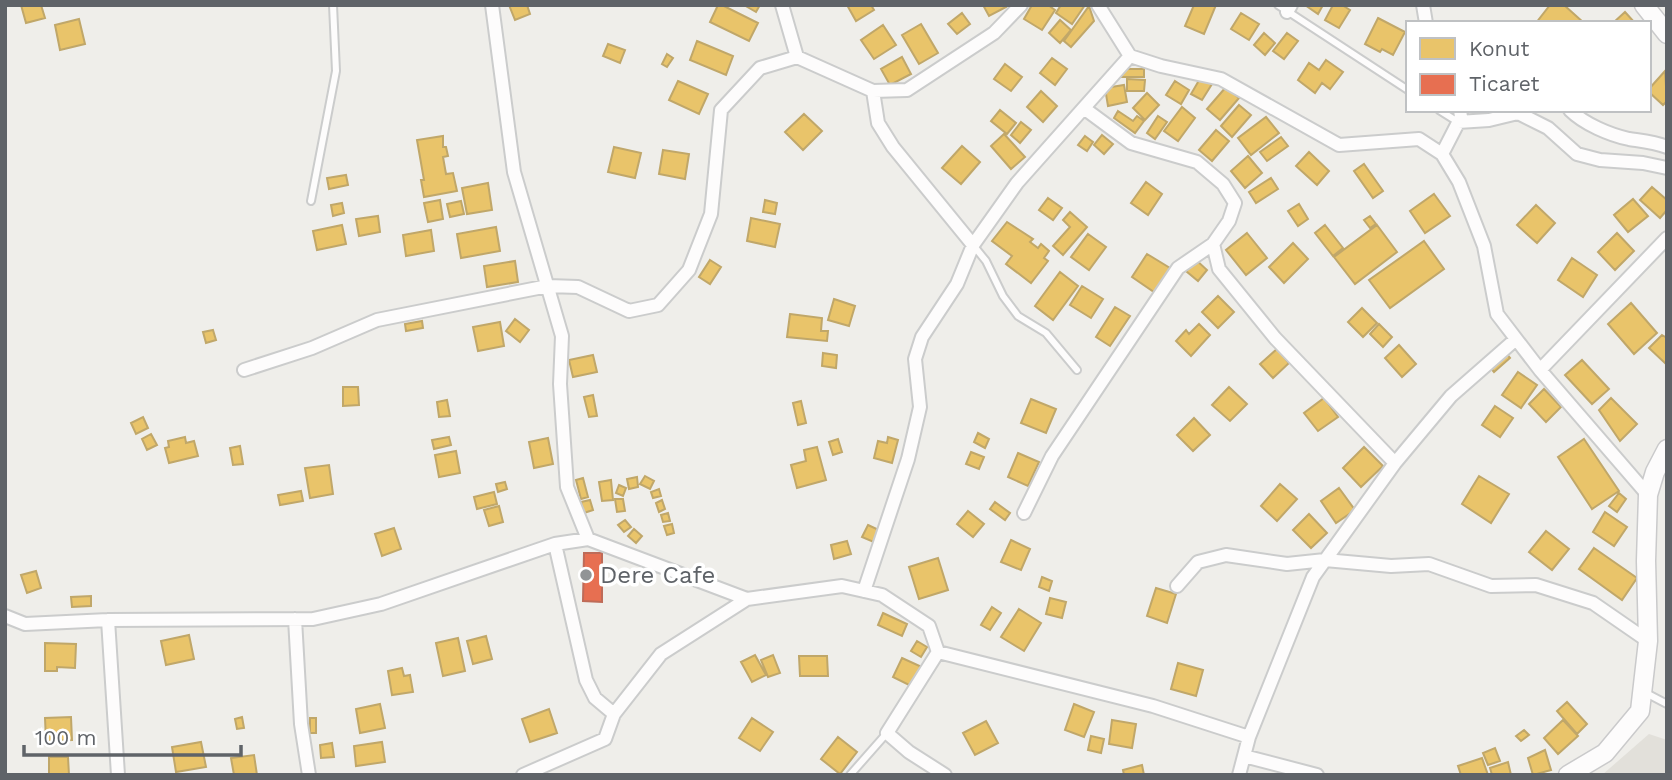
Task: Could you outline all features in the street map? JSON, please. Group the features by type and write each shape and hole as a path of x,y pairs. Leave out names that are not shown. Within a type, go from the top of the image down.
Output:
{"street":[{"path":"492,5 514,172 562,337 560,384 567,487 588,539"},
{"path":"782,5 797,57"},
{"path":"244,370 312,348 377,320 548,286 578,287 629,311 658,305 689,270 711,214 721,110 760,68 797,57 873,91 907,90 994,33 1021,5"},
{"path":"1098,5 1130,56 1221,79 1339,145 1419,139 1442,154 1459,182 1484,246 1497,314 1540,370 1648,495"},
{"path":"1644,5 1667,34"},
{"path":"864,591 908,459 920,407 915,359 922,337 957,284 973,245 1017,183 1130,56"},
{"path":"873,91 878,123 893,147 973,245"},
{"path":"1024,513 1052,456 1178,268 1213,244 1229,221 1235,203 1223,184 1197,162 1131,143 1085,109"},
{"path":"1572,112 1576,117 1627,138 1656,142 1667,147"},
{"path":"1442,154 1459,116 1489,120 1518,113 1548,128 1577,154 1600,160 1643,163 1667,168"},
{"path":"1540,370 1667,238"},
{"path":"1213,244 1219,269 1275,338 1395,463"},
{"path":"1239,775 1249,737 1313,577 1395,463 1451,396 1516,339"},
{"path":"1568,775 1605,753 1640,711 1648,641 1648,495 1655,472 1666,453"},
{"path":"5,616 25,624 108,620 313,619 382,604 555,544 588,539 747,599"},
{"path":"555,544 586,680 594,698 614,714"},
{"path":"1177,586 1198,562 1226,555 1287,564 1325,560 1391,566 1429,564 1491,586 1536,585 1593,603 1648,641"},
{"path":"523,775 605,739 614,714 661,654 747,599 842,586 882,595 929,626 938,652"},
{"path":"295,619 301,724 309,775"},
{"path":"108,620 118,775"},
{"path":"938,652 1153,706 1249,737"},
{"path":"938,652 887,733 909,752 945,775"},
{"path":"1244,756 1317,775"}],"lane":[{"path":"311,201 337,71 333,5"},
{"path":"1285,7 1406,89"},
{"path":"973,245 986,261 1003,296 1018,316 1046,333 1077,370"},
{"path":"1642,691 1667,704"},
{"path":"850,775 887,733"}],"shaded area":[{"path":"1649,734 1667,740 1667,775 1602,775"}],"building: Konut":[{"path":"21,5 41,5 45,18 26,23"},
{"path":"509,5 527,5 530,14 515,20"},
{"path":"718,5 758,23 749,41 710,22"},
{"path":"744,5 760,5 756,12"},
{"path":"847,5 871,5 874,10 856,21"},
{"path":"983,5 1005,5 1006,7 989,16"},
{"path":"1032,5 1048,5 1055,10 1042,30 1024,19"},
{"path":"1061,5 1085,5 1072,24 1056,13"},
{"path":"1194,5 1216,5 1204,34 1185,26"},
{"path":"1305,5 1323,5 1318,14"},
{"path":"1333,5 1342,5 1350,10 1339,28 1325,20"},
{"path":"1550,5 1564,5 1582,21 1538,21"},
{"path":"1089,6 1094,21 1071,47 1064,41"},
{"path":"1625,12 1633,21 1615,21"},
{"path":"962,13 970,24 957,34 948,24"},
{"path":"1241,13 1259,24 1249,40 1231,29"},
{"path":"1378,18 1405,32 1393,55 1365,44"},
{"path":"79,19 85,44 60,50 55,25"},
{"path":"1060,20 1071,30 1060,43 1049,33"},
{"path":"921,24 938,53 919,64 902,35"},
{"path":"883,25 896,45 874,59 861,40"},
{"path":"1264,33 1275,43 1265,55 1254,45"},
{"path":"1287,33 1298,41 1284,59 1273,51"},
{"path":"697,41 733,56 726,75 690,60"},
{"path":"608,44 625,50 620,63 603,56"},
{"path":"667,54 673,58 667,67 662,64"},
{"path":"902,57 911,74 890,85 881,69"},
{"path":"1052,58 1067,69 1055,85 1040,73"},
{"path":"1326,60 1343,72 1330,89 1322,83 1315,93 1298,80 1309,63 1319,70"},
{"path":"1005,64 1022,77 1011,91 994,79"},
{"path":"1121,69 1144,69 1144,77 1120,77"},
{"path":"1665,71 1667,101 1663,105 1651,94 1651,87"},
{"path":"1201,77 1212,84 1202,100 1191,94"},
{"path":"1127,79 1145,80 1144,91 1127,91"},
{"path":"678,81 708,94 699,114 669,100"},
{"path":"1175,81 1189,90 1181,104 1166,95"},
{"path":"1124,85 1127,102 1108,106 1105,88"},
{"path":"1226,87 1239,98 1220,120 1207,109"},
{"path":"1041,91 1057,106 1043,122 1027,107"},
{"path":"1147,93 1159,105 1145,120 1133,108"},
{"path":"1239,105 1251,115 1232,137 1221,126"},
{"path":"1182,107 1195,118 1178,141 1164,131"},
{"path":"1000,110 1016,123 1007,134 991,121"},
{"path":"1118,111 1133,121 1137,116 1144,121 1135,133 1114,118"},
{"path":"804,114 822,131 803,150 785,132"},
{"path":"1158,116 1167,122 1155,139 1147,133"},
{"path":"1266,117 1279,133 1251,155 1238,138"},
{"path":"1021,122 1031,130 1020,143 1011,135"},
{"path":"1216,130 1229,141 1212,161 1199,150"},
{"path":"1004,134 1025,157 1011,169 991,146"},
{"path":"1102,135 1113,144 1104,154 1094,145"},
{"path":"443,136 443,147 446,147 448,156 443,157 446,174 453,173 457,191 424,197 417,140"},
{"path":"1085,136 1093,142 1087,151 1078,145"},
{"path":"1281,137 1288,146 1267,161 1260,152"},
{"path":"962,146 980,162 961,184 942,168"},
{"path":"614,147 641,153 635,178 608,172"},
{"path":"663,150 689,154 685,179 659,174"},
{"path":"1309,152 1329,171 1317,185 1296,166"},
{"path":"1248,156 1262,173 1245,188 1231,171"},
{"path":"1364,164 1383,191 1373,198 1354,171"},
{"path":"346,175 348,185 329,189 327,178"},
{"path":"1271,178 1278,189 1256,203 1249,192"},
{"path":"1146,182 1162,194 1148,215 1131,203"},
{"path":"488,183 492,210 467,214 462,188"},
{"path":"1652,187 1667,200 1667,210 1660,218 1640,200"},
{"path":"1434,194 1450,216 1425,233 1410,211"},
{"path":"1048,198 1062,208 1053,220 1039,210"},
{"path":"1633,199 1648,216 1628,232 1614,215"},
{"path":"440,200 443,219 428,222 424,203"},
{"path":"765,200 777,203 775,214 763,212"},
{"path":"461,201 464,214 450,217 447,204"},
{"path":"342,203 344,213 333,216 331,205"},
{"path":"1299,204 1308,219 1298,226 1288,211"},
{"path":"1536,205 1555,223 1537,243 1517,225"},
{"path":"1070,212 1087,227 1063,255 1053,246 1070,227 1063,220"},
{"path":"378,216 380,232 359,236 356,219"},
{"path":"1370,216 1376,224 1370,228 1364,220"},
{"path":"751,218 780,224 775,247 747,241"},
{"path":"1007,222 1033,239 1030,242 1038,248 1041,244 1049,251 1044,258 1048,261 1031,283 1006,264 1012,256 992,241"},
{"path":"342,225 346,244 317,250 313,231"},
{"path":"1325,225 1343,248 1333,256 1315,233"},
{"path":"1377,225 1397,252 1355,284 1334,257"},
{"path":"496,227 500,251 461,258 457,234"},
{"path":"431,230 434,251 406,256 403,235"},
{"path":"1247,233 1267,258 1246,275 1226,250"},
{"path":"1617,233 1634,251 1615,270 1598,252"},
{"path":"1088,234 1106,247 1089,270 1071,257"},
{"path":"1424,241 1444,269 1390,308 1369,280"},
{"path":"1293,243 1308,259 1284,283 1269,267"},
{"path":"1147,254 1170,268 1154,292 1132,277"},
{"path":"1572,258 1597,275 1583,297 1558,280"},
{"path":"1195,259 1207,270 1198,281 1186,271"},
{"path":"710,260 721,267 710,284 699,277"},
{"path":"515,261 518,282 487,287 484,266"},
{"path":"1060,272 1078,286 1053,320 1035,306"},
{"path":"1082,286 1103,299 1091,318 1070,305"},
{"path":"1218,296 1234,312 1218,328 1202,312"},
{"path":"834,299 855,306 849,326 828,320"},
{"path":"1631,303 1657,333 1634,354 1608,324"},
{"path":"1115,307 1130,316 1110,346 1096,337"},
{"path":"1362,308 1377,323 1363,337 1348,322"},
{"path":"790,314 822,318 821,331 828,331 827,341 787,337"},
{"path":"515,319 529,330 520,342 506,331"},
{"path":"422,321 423,328 406,331 405,324"},
{"path":"500,322 504,346 478,351 473,327"},
{"path":"1199,324 1210,335 1191,356 1176,341 1186,330 1189,334"},
{"path":"1379,324 1392,337 1383,347 1370,334"},
{"path":"213,330 216,340 206,343 203,332"},
{"path":"1662,335 1667,338 1667,365 1649,348"},
{"path":"1399,345 1416,364 1402,377 1385,358"},
{"path":"1277,349 1289,363 1273,378 1260,364"},
{"path":"1505,352 1510,358 1494,372 1489,366"},
{"path":"823,353 837,355 836,368 822,366"},
{"path":"593,355 597,372 573,377 569,360"},
{"path":"1582,360 1609,389 1592,404 1565,375"},
{"path":"1518,372 1537,385 1521,408 1502,395"},
{"path":"343,387 358,387 359,405 343,406"},
{"path":"1229,387 1247,404 1230,421 1212,405"},
{"path":"1544,389 1561,407 1546,422 1529,404"},
{"path":"593,395 597,416 589,417 584,397"},
{"path":"1324,398 1338,417 1318,431 1304,413"},
{"path":"1611,398 1637,424 1620,441 1599,410"},
{"path":"1031,399 1056,409 1046,433 1021,423"},
{"path":"447,400 450,416 439,417 437,402"},
{"path":"801,401 806,423 798,425 793,403"},
{"path":"1495,406 1513,418 1500,437 1482,425"},
{"path":"143,417 148,428 136,434 131,423"},
{"path":"1194,418 1210,435 1193,451 1177,435"},
{"path":"978,433 989,439 985,448 974,442"},
{"path":"151,434 157,445 147,450 142,439"},
{"path":"185,437 186,443 194,441 198,456 169,463 165,448 169,447 168,441"},
{"path":"449,437 451,445 434,449 432,440"},
{"path":"888,437 898,440 892,463 874,458 878,441 887,443"},
{"path":"548,438 553,464 534,468 529,442"},
{"path":"838,439 842,452 833,455 829,442"},
{"path":"1584,439 1619,491 1592,509 1558,457"},
{"path":"240,446 243,464 233,465 230,448"},
{"path":"817,447 826,480 797,488 791,465 806,461 804,450"},
{"path":"1364,447 1383,466 1361,487 1343,468"},
{"path":"456,451 460,473 439,477 435,455"},
{"path":"971,452 984,457 979,469 966,464"},
{"path":"1018,453 1039,462 1028,486 1008,477"},
{"path":"329,465 333,494 310,498 305,468"},
{"path":"645,476 654,481 650,489 640,484"},
{"path":"1479,476 1509,494 1491,523 1462,504"},
{"path":"637,477 638,487 629,489 627,479"},
{"path":"583,478 588,497 581,499 576,480"},
{"path":"611,480 613,500 602,501 599,482"},
{"path":"505,482 507,489 498,492 496,484"},
{"path":"1280,484 1297,499 1277,521 1261,506"},
{"path":"619,485 626,488 623,496 616,493"},
{"path":"1339,488 1355,510 1336,523 1321,501"},
{"path":"659,489 661,496 653,498 651,492"},
{"path":"301,491 303,501 280,505 278,495"},
{"path":"494,492 497,504 477,509 474,497"},
{"path":"1619,493 1626,499 1617,512 1609,506"},
{"path":"615,499 623,499 625,511 617,512"},
{"path":"590,500 593,510 584,513 581,502"},
{"path":"662,500 665,509 659,512 656,503"},
{"path":"995,502 1010,513 1005,520 990,509"},
{"path":"499,506 503,522 489,526 484,510"},
{"path":"968,511 984,524 973,537 957,524"},
{"path":"1605,512 1627,527 1614,546 1593,532"},
{"path":"668,513 670,521 663,522 661,515"},
{"path":"1309,514 1327,533 1311,548 1293,530"},
{"path":"625,520 631,527 624,532 618,525"},
{"path":"672,524 674,533 667,535 664,526"},
{"path":"868,525 881,531 876,543 862,537"},
{"path":"394,528 401,549 382,556 375,534"},
{"path":"634,529 642,536 636,543 628,536"},
{"path":"1546,531 1569,549 1552,570 1529,552"},
{"path":"1011,540 1030,549 1021,570 1001,562"},
{"path":"847,541 851,554 834,559 831,545"},
{"path":"1594,548 1637,578 1622,600 1579,569"},
{"path":"938,558 948,590 919,599 909,567"},
{"path":"36,571 41,588 27,593 21,575"},
{"path":"1042,577 1052,581 1049,591 1039,587"},
{"path":"1156,588 1176,594 1167,623 1147,616"},
{"path":"91,596 91,606 72,607 71,597"},
{"path":"1050,598 1066,602 1062,618 1046,614"},
{"path":"992,607 1001,613 990,630 981,625"},
{"path":"1019,609 1041,623 1024,651 1001,637"},
{"path":"883,613 907,624 902,636 878,625"},
{"path":"189,635 194,659 166,665 161,641"},
{"path":"486,636 492,659 473,664 467,641"},
{"path":"458,638 465,671 443,676 436,643"},
{"path":"917,641 927,647 921,657 911,651"},
{"path":"45,643 76,644 75,668 57,667 57,671 45,671"},
{"path":"755,655 766,675 752,682 741,662"},
{"path":"773,655 780,673 768,677 761,660"},
{"path":"799,656 827,656 828,676 800,676"},
{"path":"902,658 924,668 915,688 893,677"},
{"path":"1178,663 1203,670 1196,696 1171,689"},
{"path":"402,668 404,676 410,675 413,692 392,695 388,671"},
{"path":"1567,702 1587,724 1577,734 1557,711"},
{"path":"380,704 385,728 360,733 356,709"},
{"path":"1074,704 1094,712 1084,737 1065,730"},
{"path":"549,709 557,733 530,742 522,719"},
{"path":"71,717 72,740 46,741 45,718"},
{"path":"242,717 244,728 237,729 235,719"},
{"path":"310,718 316,718 316,733 310,733"},
{"path":"752,718 773,732 760,751 739,738"},
{"path":"1112,720 1136,724 1132,748 1109,744"},
{"path":"1563,720 1578,736 1558,754 1544,738"},
{"path":"986,721 998,743 975,755 963,733"},
{"path":"1524,730 1529,735 1521,741 1516,736"},
{"path":"1091,736 1104,739 1101,753 1088,750"},
{"path":"838,737 857,752 840,774 821,759"},
{"path":"201,742 206,767 176,772 172,747"},
{"path":"382,742 385,762 356,766 354,746"},
{"path":"332,743 334,757 321,758 320,745"},
{"path":"1495,748 1500,761 1488,765 1483,753"},
{"path":"1545,750 1551,770 1533,775 1528,758"},
{"path":"254,755 257,775 234,775 231,758"},
{"path":"49,757 68,757 69,775 49,775"},
{"path":"1482,758 1488,775 1461,775 1458,766"},
{"path":"1508,762 1511,775 1492,775 1490,768"},
{"path":"1142,765 1144,775 1124,775 1123,770"}],"building: Ticaret":[{"path":"584,553 602,553 602,602 583,601"}],"place":[{"name":"Dere Cafe","path":"586,575"}]}
